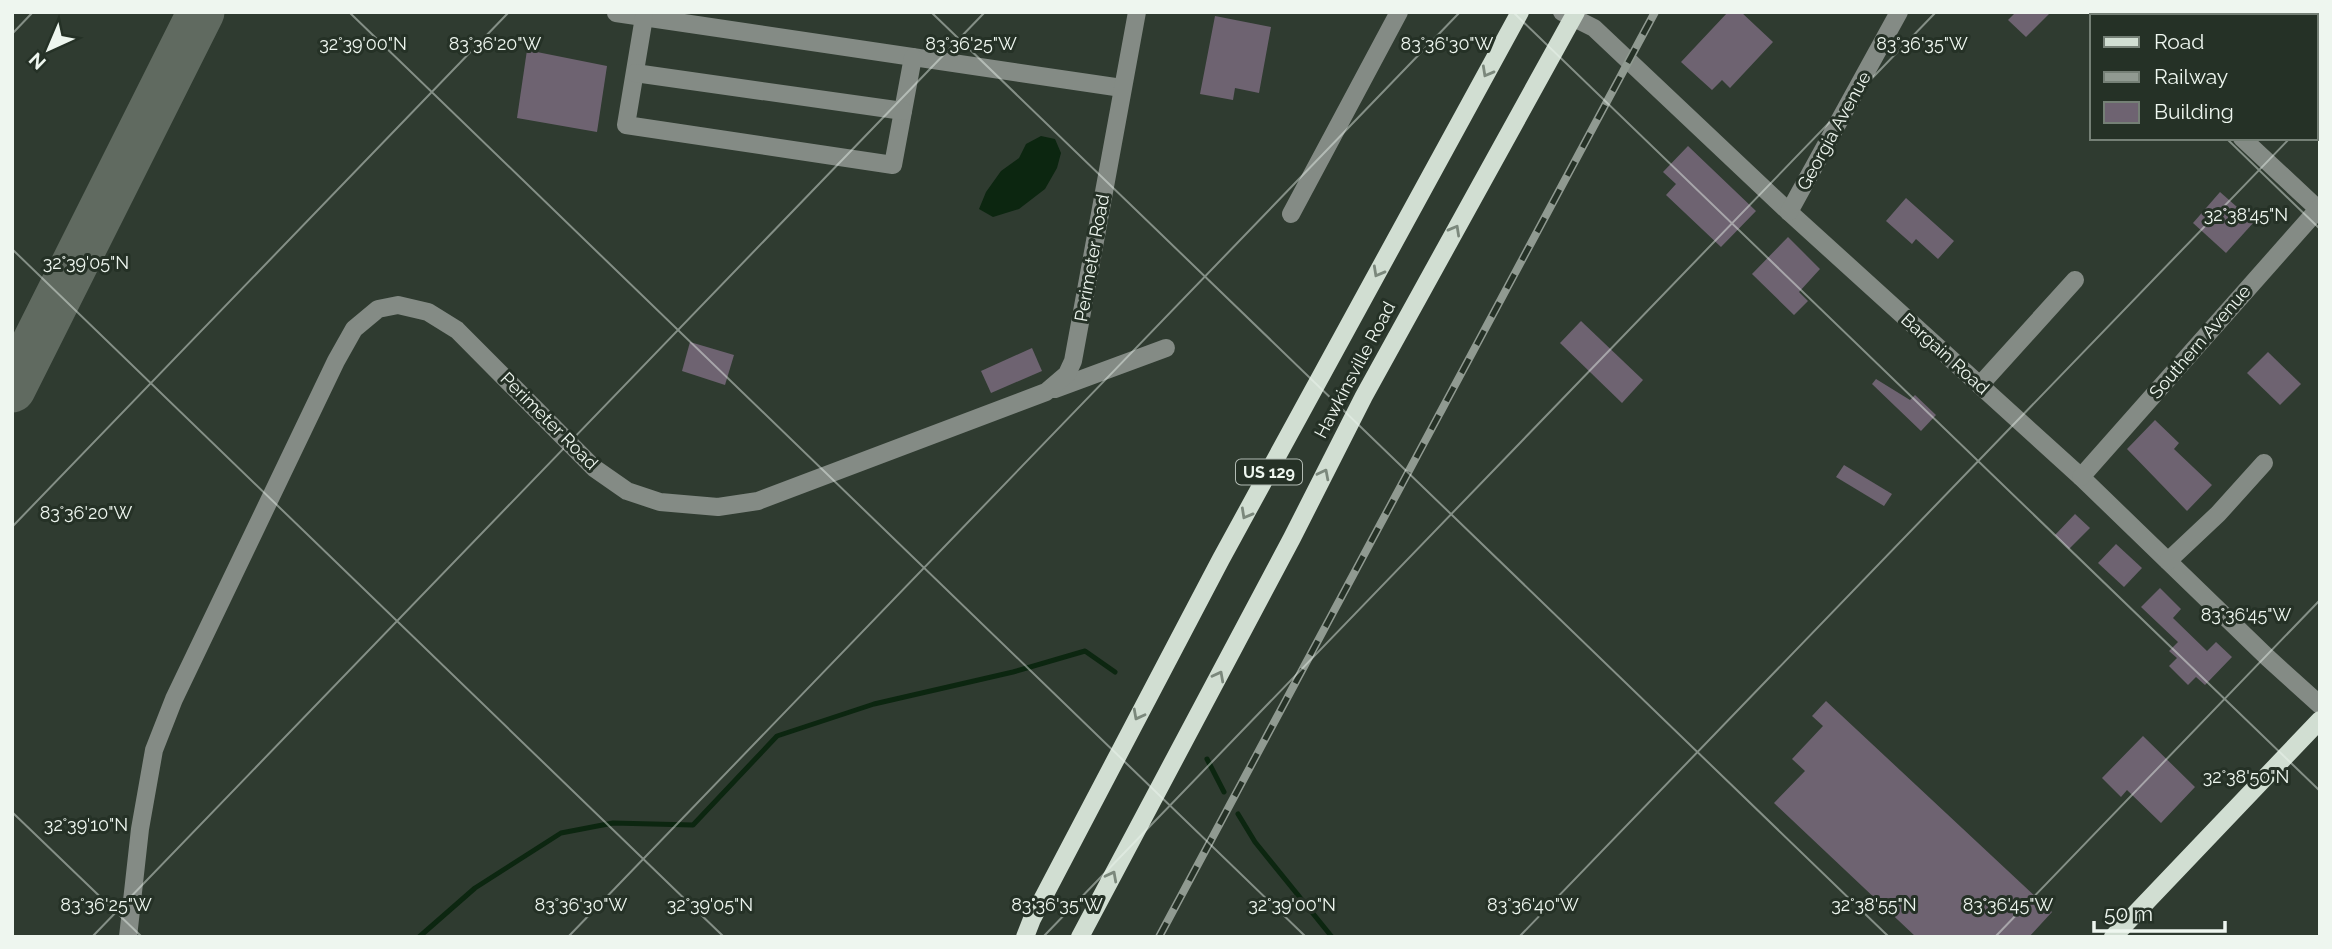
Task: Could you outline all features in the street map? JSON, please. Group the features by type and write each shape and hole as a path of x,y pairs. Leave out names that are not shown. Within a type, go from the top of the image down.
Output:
{"main road":[{"name":"Hawkinsville Road","path":"1026,937 1043,897 1215,571 1520,12"},
{"name":"Hawkinsville Road","path":"1080,937 1292,538 1364,396 1571,14"},
{"path":"2113,937 2320,720"}],"street":[{"name":"Perimeter Road","path":"128,937 140,829 154,750 174,699 336,361 354,329 378,309 398,305 428,312 457,330 594,468 627,491 660,502 718,507 758,501 1046,393 1067,374 1073,361 1137,12"},
{"path":"1291,214 1399,12"},
{"name":"Georgia Avenue","path":"1789,212 1899,12"},
{"path":"616,13 1122,88"},
{"name":"Bargain Road","path":"1571,14 1594,28 1789,212 2081,477 2320,705"},
{"path":"644,17 626,125 893,165 913,57"},
{"path":"635,73 903,111"},
{"path":"2244,140 2319,208"},
{"name":"Southern Avenue","path":"2081,477 2319,208"},
{"path":"1980,385 2075,280"},
{"path":"1046,393 1166,348"},
{"path":"2168,561 2218,514 2264,463"}],"shaded area":[{"path":"1041,136 1055,139 1061,153 1057,168 1045,189 1019,209 993,217 979,209 986,192 1001,171 1019,158 1026,144"}],"building":[{"path":"1728,12 1741,12 1773,42 1730,88 1722,80 1712,90 1681,62"},
{"path":"2016,12 2051,12 2026,37 2008,20"},
{"path":"1215,16 1271,27 1259,93 1235,88 1233,100 1200,94"},
{"path":"527,50 607,66 597,132 517,118"},
{"path":"1688,146 1756,211 1721,247 1666,195 1676,184 1663,172"},
{"path":"2220,192 2254,222 2226,253 2193,223"},
{"path":"1906,198 1954,241 1938,259 1916,239 1912,244 1886,221"},
{"path":"1788,237 1820,269 1799,292 1808,301 1794,315 1752,274"},
{"path":"1581,321 1643,380 1622,403 1560,343"},
{"path":"690,342 734,355 725,385 682,371"},
{"path":"1032,348 1042,371 991,393 981,371"},
{"path":"2268,352 2301,384 2280,405 2247,373"},
{"path":"1876,379 1910,400 1915,395 1936,415 1921,431 1872,384"},
{"path":"2155,420 2179,443 2174,449 2212,485 2187,511 2127,449"},
{"path":"1844,465 1892,494 1884,506 1836,477"},
{"path":"2075,514 2090,528 2069,549 2055,535"},
{"path":"2116,544 2142,568 2124,587 2098,563"},
{"path":"2160,588 2181,609 2173,618 2207,651 2216,642 2232,657 2205,685 2196,677 2188,685 2169,666 2177,658 2169,651 2178,642 2141,607"},
{"path":"1826,701 2052,912 2029,937 1916,937 1774,803 1805,771 1792,759 1823,726 1812,716"},
{"path":"2143,736 2195,787 2161,823 2127,790 2121,797 2102,778"}],"waterway":[{"path":"419,937 475,888 561,833 613,823 693,825 777,736 874,704 1013,672 1085,651 1115,672"},
{"path":"1207,759 1224,792"},
{"path":"1238,814 1255,842 1332,937"}],"taxiway":[{"path":"12,389 201,12"}],"railway":[{"path":"1159,937 1655,12"}]}
